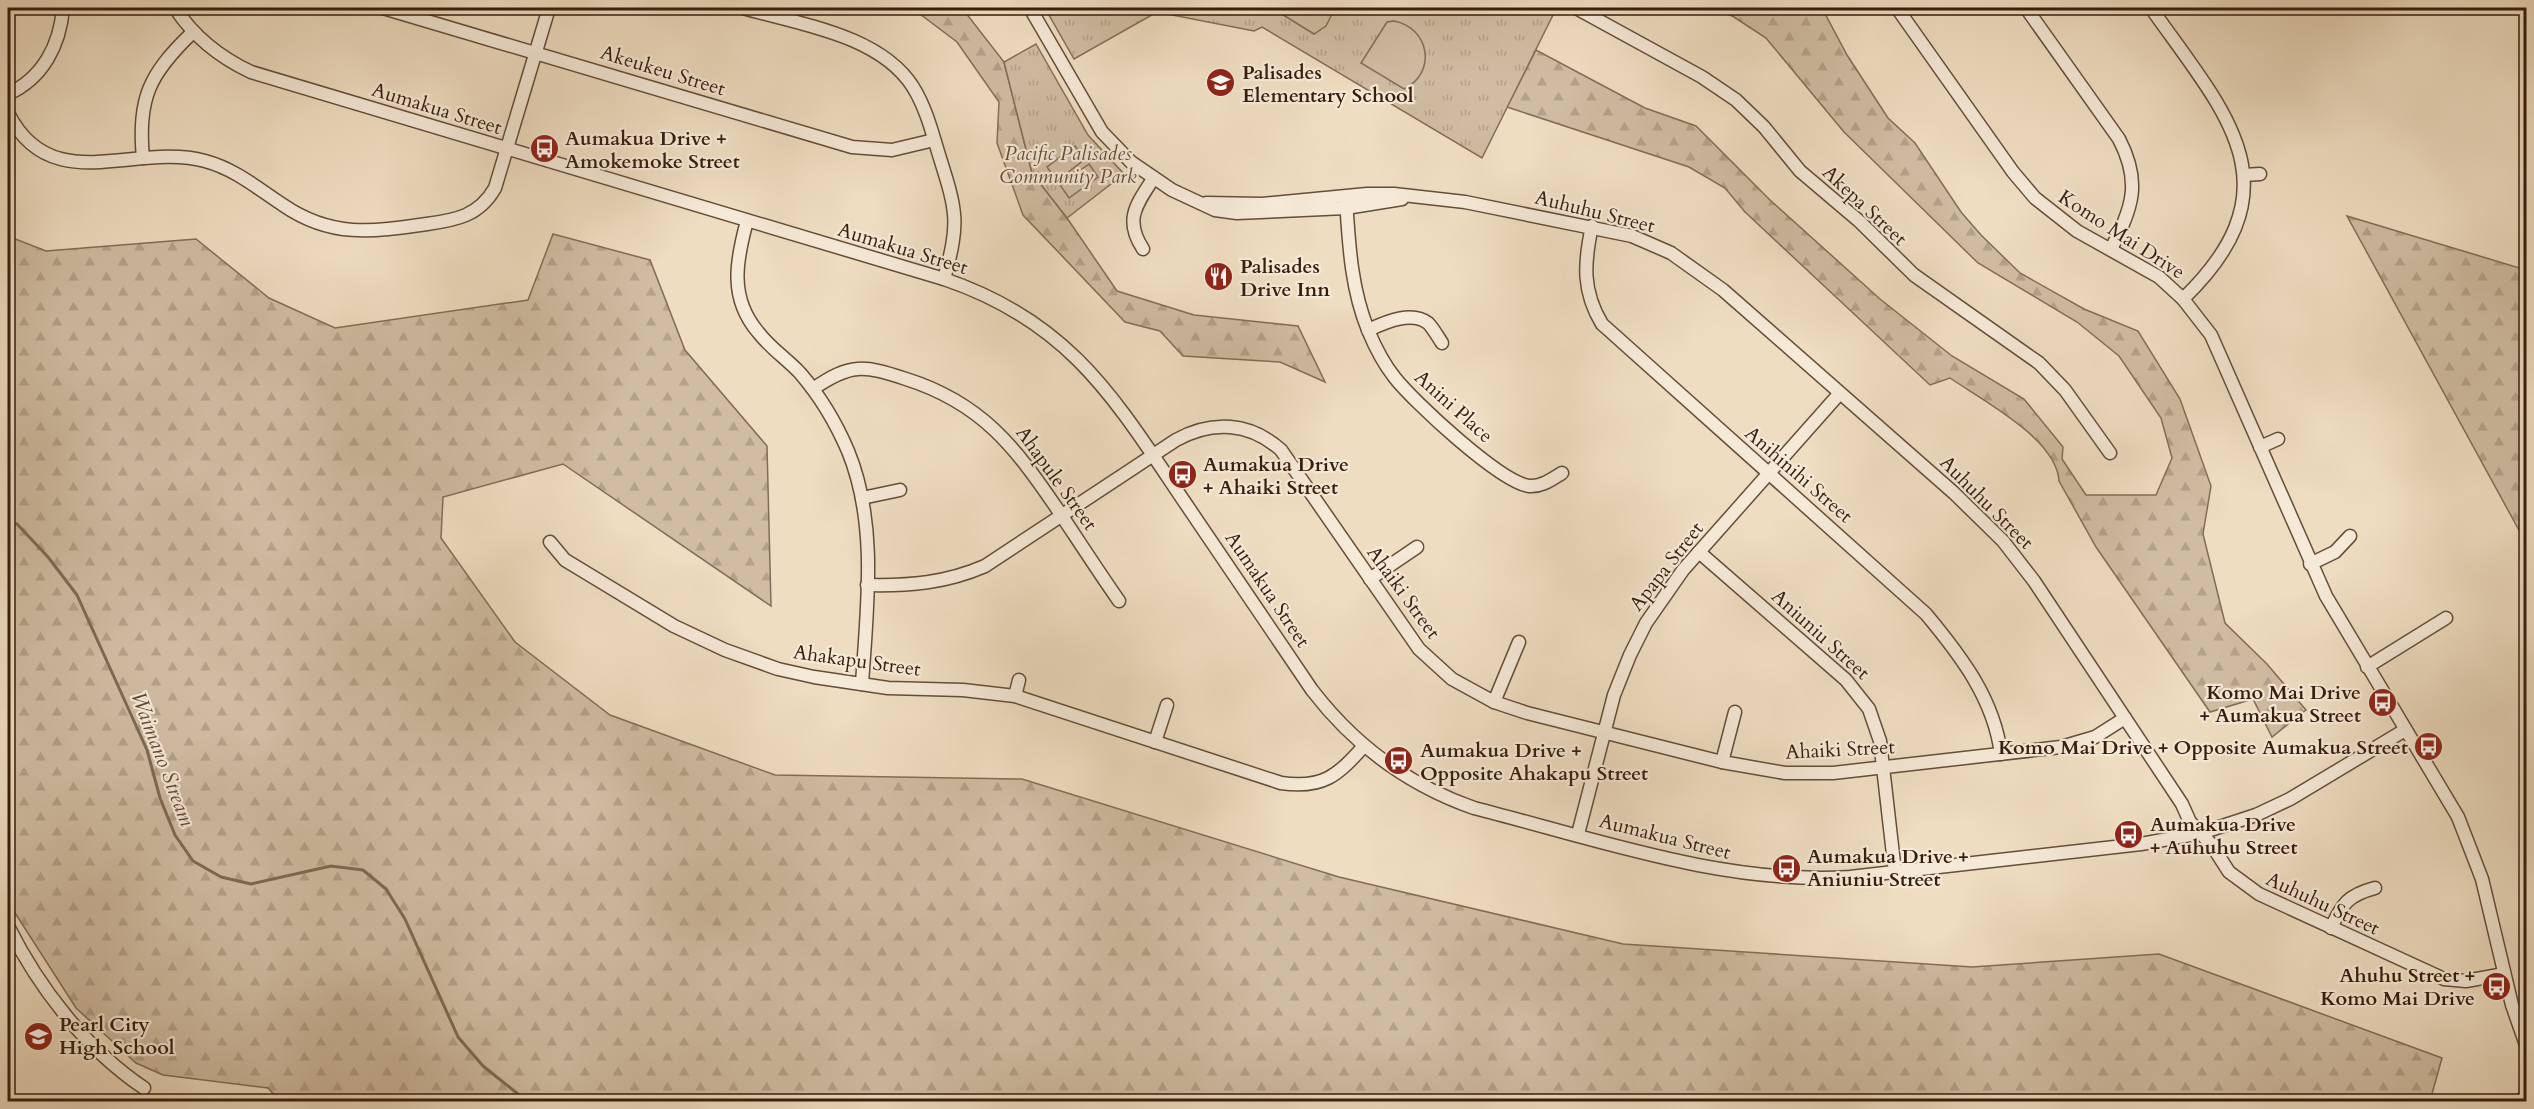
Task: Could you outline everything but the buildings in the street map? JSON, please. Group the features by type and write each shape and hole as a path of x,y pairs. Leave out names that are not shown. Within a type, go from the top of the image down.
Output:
{"street":[{"path":"8,94 32,80 47,61 62,30 63,8"},
{"name":"Aumakua Street","path":"175,8 192,32 222,56 251,72 944,279 1007,306 1057,339 1103,384 1312,690 1341,725 1364,746 1404,776 1440,795 1474,808 1705,867 1761,876 1827,879 2141,844 2201,833 2256,815 2298,795 2405,730"},
{"name":"Akeukeu Street","path":"383,8 852,147 892,150 934,140"},
{"path":"8,113 29,141 62,160 93,164 178,156 220,165 309,220 339,230 373,232 456,220 479,209 495,188 549,8"},
{"path":"743,8 850,39 883,55 913,86 925,111 953,200 956,220 954,246 944,279"},
{"name":"Auhuhu Street","path":"1030,8 1102,132 1131,162 1153,180 1206,203 1346,202 1394,194 1409,198 1465,202 1592,226 1654,245 1694,267 1971,509 2003,541 2034,580 2182,804 2190,822 2201,833 2229,872 2249,890 2444,979 2466,981 2504,975"},
{"name":"Akepa Street","path":"1576,8 1702,77 1736,100 1764,127 1800,171 1859,221 1905,268 2039,363 2064,390 2110,453"},
{"name":"Komo Mai Drive","path":"1897,8 2013,172 2035,198 2077,231 2159,278 2184,299 2218,348 2310,564 2367,668 2446,794 2469,842 2482,879 2504,975 2526,1045"},
{"path":"2026,8 2119,140 2128,160 2133,177 2130,208 2111,249"},
{"path":"2151,8 2226,114 2238,145 2244,175 2242,206 2229,245 2214,268 2184,299"},
{"path":"142,158 140,118 147,90 158,69 192,32"},
{"path":"2244,175 2260,174"},
{"path":"1143,249 1133,230 1133,222 1139,202 1153,180"},
{"name":"Anini Place","path":"1346,202 1353,284 1368,330 1384,363 1410,395 1504,474 1526,485 1534,486 1542,485 1562,473"},
{"path":"747,221 736,270 738,290 744,310 759,333 787,359 813,389 836,425 848,451 862,498 868,542 862,684"},
{"name":"Anihinihi Street","path":"1592,226 1585,275 1590,302 1602,324 1902,591 1938,628 1989,705 1997,726 2001,754"},
{"path":"1368,330 1400,319 1418,319 1428,323 1442,343"},
{"name":"Ahapule Street","path":"813,389 839,373 866,368 928,386 975,412 1008,441 1119,601"},
{"name":"Apapa Street","path":"1578,834 1621,675 1636,641 1661,600 1699,552 1840,393"},
{"name":"Ahaiki Street","path":"867,585 919,585 970,573 999,559 1189,432 1214,426 1238,427 1266,438 1292,463 1407,634 1432,663 1469,690 1494,702 1722,762 1785,773 1833,773 2085,742 2125,718"},
{"path":"2260,447 2278,439"},
{"path":"862,498 900,490"},
{"path":"2310,564 2334,552 2350,536"},
{"name":"Ahakapu Street","path":"550,542 565,560 699,638 778,669 862,684 1015,696 1281,783 1311,785 1335,775 1364,746"},
{"path":"1370,579 1417,547"},
{"name":"Aniuniu Street","path":"1699,552 1856,690 1874,719 1883,767 1895,872"},
{"path":"2367,668 2446,618"},
{"path":"1494,702 1519,642"},
{"path":"1015,696 1019,680"},
{"path":"1155,742 1167,705"},
{"path":"1722,762 1735,712"},
{"path":"2331,928 2347,901 2356,893 2375,888"},
{"path":"8,926 26,960 69,1018 124,1075 144,1088"},
{"path":"2520,1101 2526,1095"}],"green space":[{"path":"912,8 962,8 1004,62 1032,173 1067,218 1117,291 1194,315 1298,326 1325,382 1280,362 1183,356 1160,331 1125,322 1023,215 997,143 999,102 957,42"},
{"path":"1045,8 1556,9 1482,158 1262,27 1254,31 1157,12 1074,59"},
{"path":"1272,8 1335,8 1326,26 1314,34"},
{"path":"1715,8 1822,8 1847,55 1888,118 1915,143 1961,212 1981,235 2020,273 2084,309 2138,331 2180,399 2211,486 2203,534 2225,623 2267,664 2306,710 2272,737 2253,699 2210,712 2096,547 2059,481 2055,465 2046,450 2016,422 1950,378 1930,385 1745,212 1725,188 1689,167 1507,107 1536,50 1645,108 1696,126 1770,200 1880,299 1952,356 2024,399 2063,447 2062,459 2086,495 2156,495 2172,458 2161,418 2119,356 2077,322 1978,263 1844,132 1766,38 1734,17"},
{"path":"1394,21 1406,25 1415,32 1422,41 1425,52 1425,62 1421,73 1415,82 1404,89 1361,63 1387,22"},
{"name":"Pacific Palisades Community Park","path":"1036,44 1088,135 1124,174 1067,218 1032,173 1004,62"},
{"path":"1075,146 1085,159 1057,181 1047,167"},
{"path":"1089,164 1098,177 1069,198 1060,185"},
{"path":"2347,216 2526,270 2526,543"},
{"path":"553,234 650,260 685,350 767,446 771,606 563,464 443,497 441,538 515,642 610,715 775,775 1022,779 1339,877 1623,944 1972,967 2159,954 2442,1058 2430,1101 281,1102 268,1088 163,1075 136,1063 76,1008 8,902 8,236 46,251 196,239 269,298 335,328 528,300"}],"waterway":[{"name":"Waimano Stream","path":"8,521 17,524 48,557 77,595 147,750 160,798 175,835 193,861 221,877 251,884 331,866 363,870 386,889 405,919 458,1037 483,1066 528,1102"}],"place":[{"name":"Palisades Elementary School","path":"1221,83"},
{"name":"Aumakua Drive + Amokemoke Street","path":"544,149"},
{"name":"Palisades Drive Inn","path":"1219,277"},
{"name":"Aumakua Drive + Ahaiki Street","path":"1182,475"},
{"name":"Komo Mai Drive + Aumakua Street","path":"2382,703"},
{"name":"Komo Mai Drive + Opposite Aumakua Street","path":"2429,747"},
{"name":"Aumakua Drive + Opposite Ahakapu Street","path":"1399,761"},
{"name":"Aumakua Drive + Auhuhu Street","path":"2129,835"},
{"name":"Aumakua Drive + Aniuniu Street","path":"1786,868"},
{"name":"Ahuhu Street + Komo Mai Drive","path":"2496,986"},
{"name":"Pearl City High School","path":"38,1036"}]}
